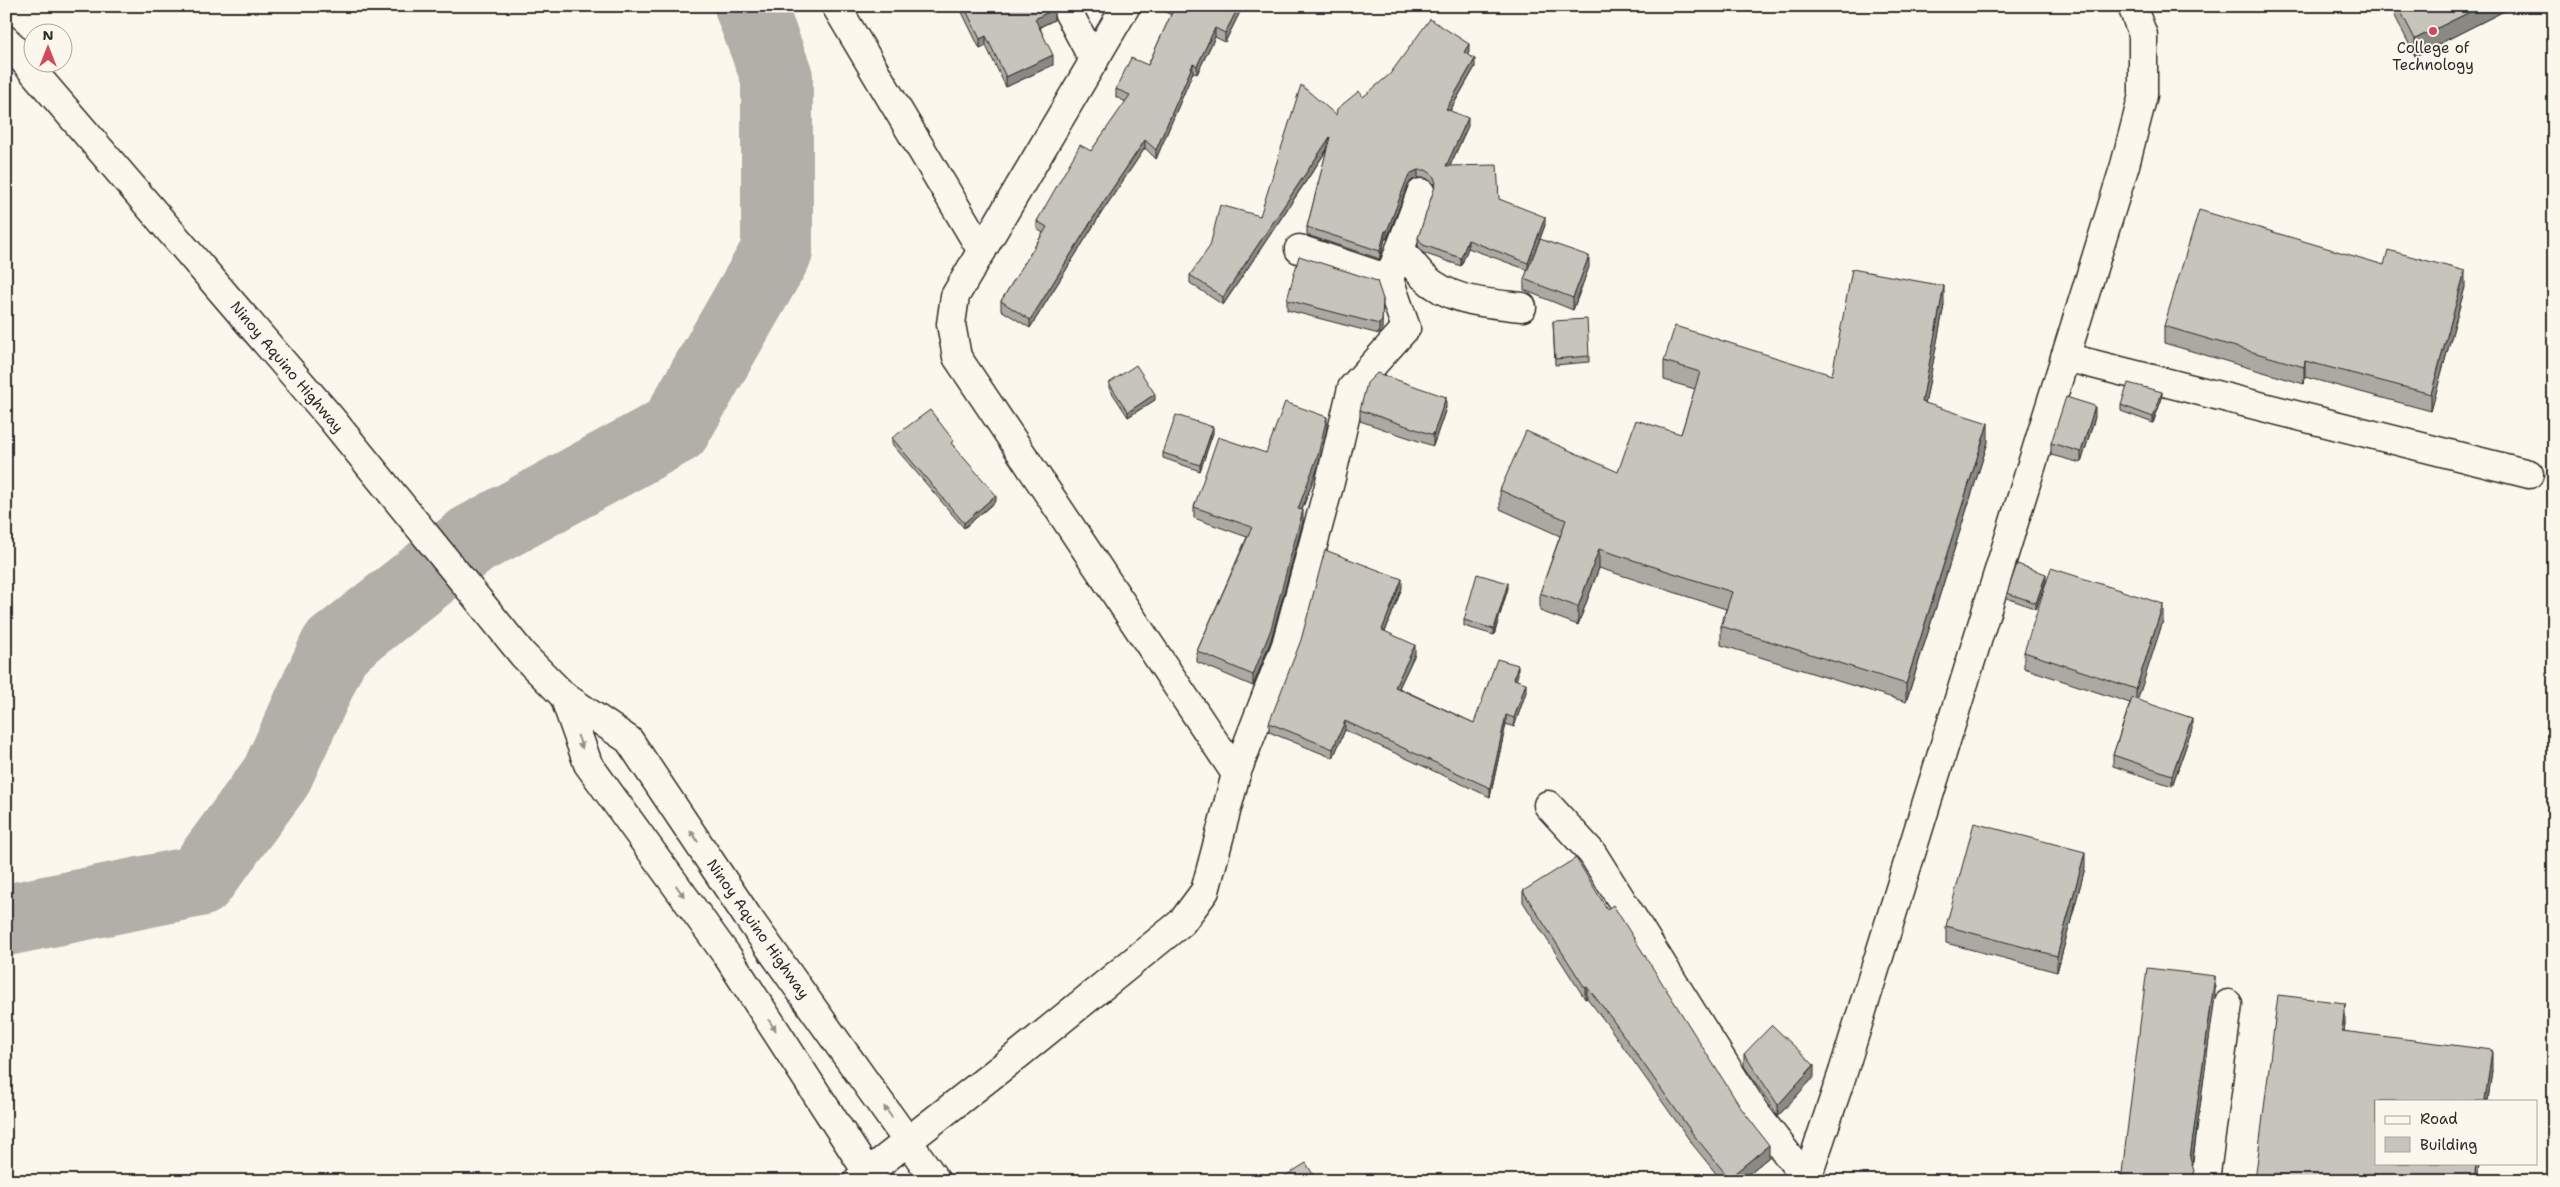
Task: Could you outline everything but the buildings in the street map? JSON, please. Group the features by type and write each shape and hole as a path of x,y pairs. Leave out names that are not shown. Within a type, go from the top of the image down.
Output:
{"street":[{"path":"836,6 982,251"},
{"path":"1065,6 1094,61"},
{"path":"1126,6 955,296 950,324 957,357 1236,774"},
{"path":"1806,1180 1846,1062 2125,165 2143,95 2143,36 2132,6"},
{"name":"Ninoy Aquino Highway","path":"6,40 330,417 524,655 564,696 629,740 748,916 909,1140 936,1181"},
{"path":"866,1178 909,1140 1182,922 1205,891 1236,774 1286,645 1330,482 1352,388 1406,328 1389,279 1421,193"},
{"path":"1298,249 1389,279"},
{"path":"1400,249 1423,277 1445,292 1466,300 1522,307"},
{"path":"2064,357 2529,474"},
{"name":"Ninoy Aquino Highway","path":"564,696 588,764 728,957 866,1178"},
{"path":"1548,804 1592,853 1749,1103 1806,1180"},
{"path":"2205,1181 2228,1004"}],"waterway":[{"path":"6,920 199,881 276,777 335,648 472,540 675,429 777,251 777,77 750,6"}],"place":[{"name":"College of Technology","path":"2433,31"}]}
